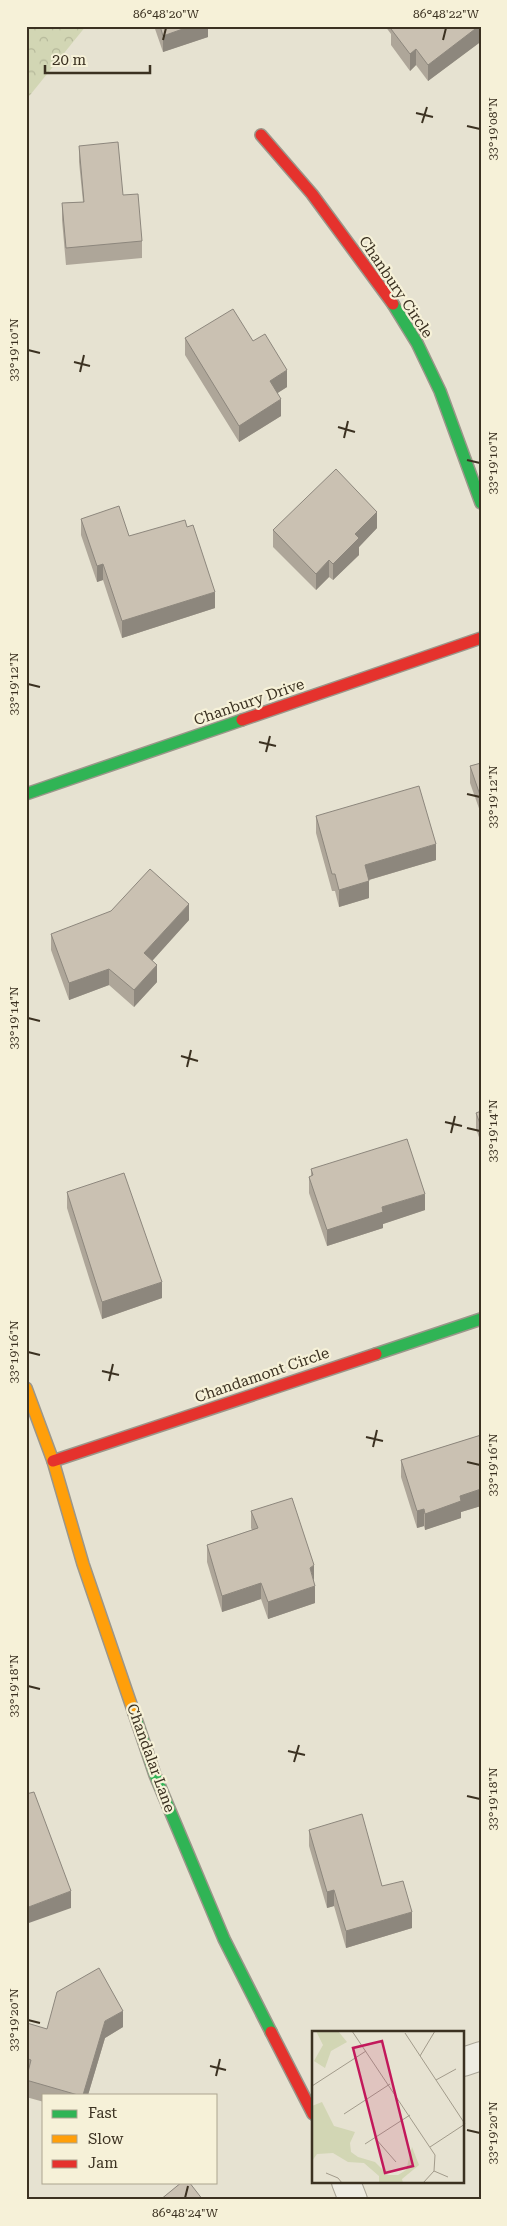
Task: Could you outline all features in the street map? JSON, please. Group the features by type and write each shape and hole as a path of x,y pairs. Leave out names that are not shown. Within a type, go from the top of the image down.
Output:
{"street":[{"name":"Chanbury Circle","path":"261,135 312,194 392,302 417,343 440,391 481,503"},
{"name":"Chanbury Drive","path":"26,794 481,638"},
{"name":"Chandamont Circle","path":"52,1461 481,1319"},
{"name":"Chandalar Lane","path":"26,1388 52,1461 83,1564 155,1775 224,1939 312,2112"},
{"path":"464,2062 481,2056"},
{"path":"347,2184 353,2200"}],"green space":[{"path":"26,26 86,26 26,100"}],"building":[{"path":"160,26 191,26 163,36"},
{"path":"394,26 479,26 428,65 416,49 410,54 391,29"},
{"path":"118,142 123,195 138,194 142,241 66,248 62,203 84,202 79,146"},
{"path":"233,309 253,341 265,334 287,370 270,381 281,399 239,426 185,338"},
{"path":"336,469 377,512 355,534 359,538 333,564 329,560 316,574 273,530"},
{"path":"119,506 129,536 185,520 187,527 193,525 215,592 122,621 103,564 97,566 81,519"},
{"path":"481,763 481,798 470,766"},
{"path":"419,786 436,844 365,865 369,881 339,890 335,874 332,874 316,816"},
{"path":"150,869 189,904 144,953 157,965 134,990 109,969 69,983 51,934 111,911"},
{"path":"481,1111 481,1126 476,1113"},
{"path":"407,1139 425,1194 382,1207 383,1212 327,1230 309,1177 313,1175 311,1169"},
{"path":"124,1173 162,1282 102,1302 67,1192"},
{"path":"481,1435 481,1489 460,1496 461,1501 425,1514 424,1509 417,1511 401,1460"},
{"path":"292,1498 314,1565 310,1568 315,1586 268,1602 261,1583 222,1596 207,1545 258,1528 251,1511"},
{"path":"34,1792 71,1891 26,1908 26,1794"},
{"path":"362,1814 382,1886 403,1881 412,1912 346,1931 334,1890 327,1892 309,1830"},
{"path":"99,1968 123,2011 105,2021 83,2094 75,2094 26,2080 31,2060 26,2058 27,2023 47,2029 57,1992"},
{"path":"180,2184 191,2184 203,2200 160,2200"}],"traffic: fast":[{"path":"393,304 417,343 440,391 481,503"},
{"path":"26,794 242,720"},
{"path":"376,1354 481,1319"},
{"path":"134,1713 155,1775 224,1939 271,2032"}],"traffic: slow":[{"path":"26,1388 53,1461 83,1564 134,1713"}],"traffic: jam":[{"path":"261,135 312,194 393,304"},
{"path":"242,720 481,638"},
{"path":"53,1461 376,1354"},
{"path":"271,2032 312,2112"}]}
